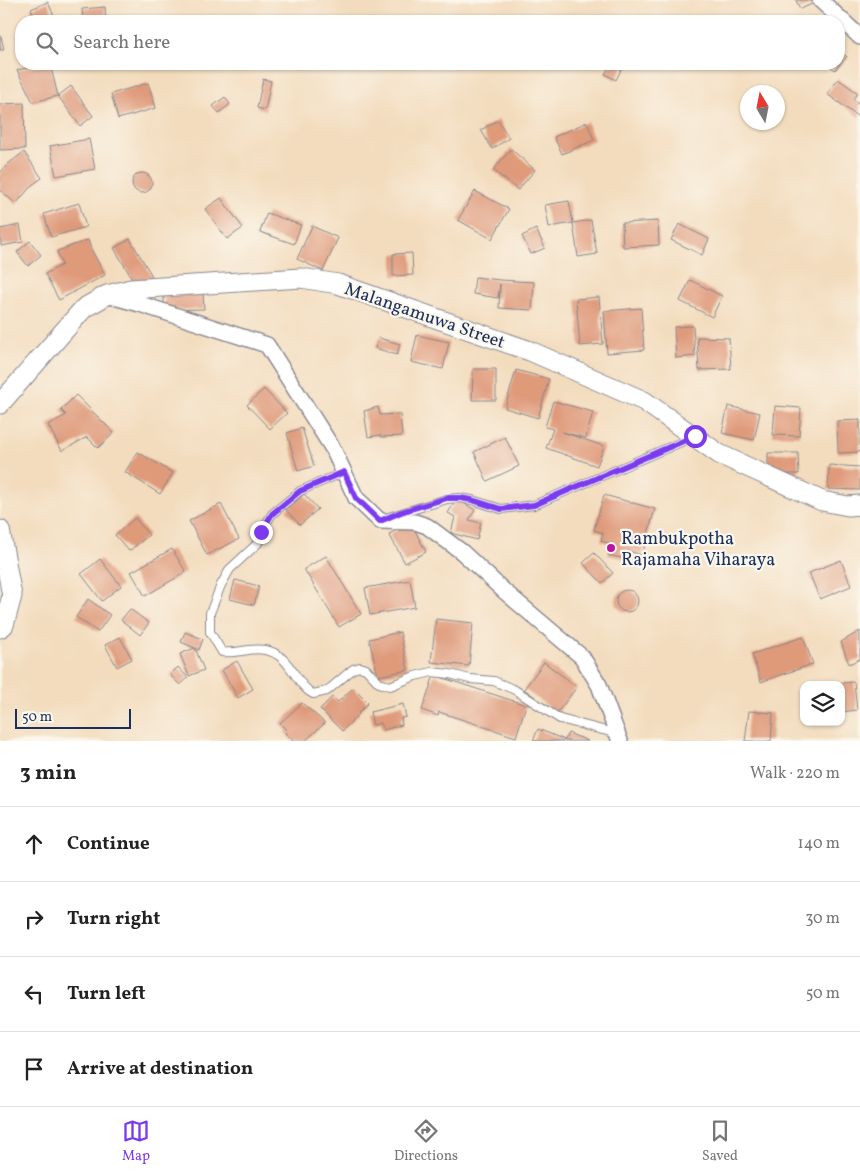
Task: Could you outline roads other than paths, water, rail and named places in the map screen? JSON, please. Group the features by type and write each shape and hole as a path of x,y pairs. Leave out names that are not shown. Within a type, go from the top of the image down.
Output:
{"street":[{"path":"820,0 836,15"},
{"path":"845,23 860,37"},
{"name":"Malangamuwa Street","path":"0,404 84,308 107,295 131,289 301,278 338,284 530,351 644,401 719,454 822,501 848,506 860,504"},
{"path":"107,295 267,345 333,449 356,498 380,521 415,522 427,526 462,552 504,591 582,657 599,685 619,738"},
{"path":"0,530 12,596 4,624 0,628"}],"lane":[{"path":"380,521 401,512 447,498 472,500 501,509 534,505 695,436"},
{"path":"344,472 300,491 272,514 261,532 258,543 230,570 210,613 210,632 222,652 233,654 253,650 266,650 282,657 308,692 313,694 327,691 354,669 360,667 366,669 379,683 390,686 415,676 432,672 494,681 515,690 560,719 619,738"}],"place":[{"name":"Rambukpotha Rajamaha Viharaya","path":"611,548"}]}
